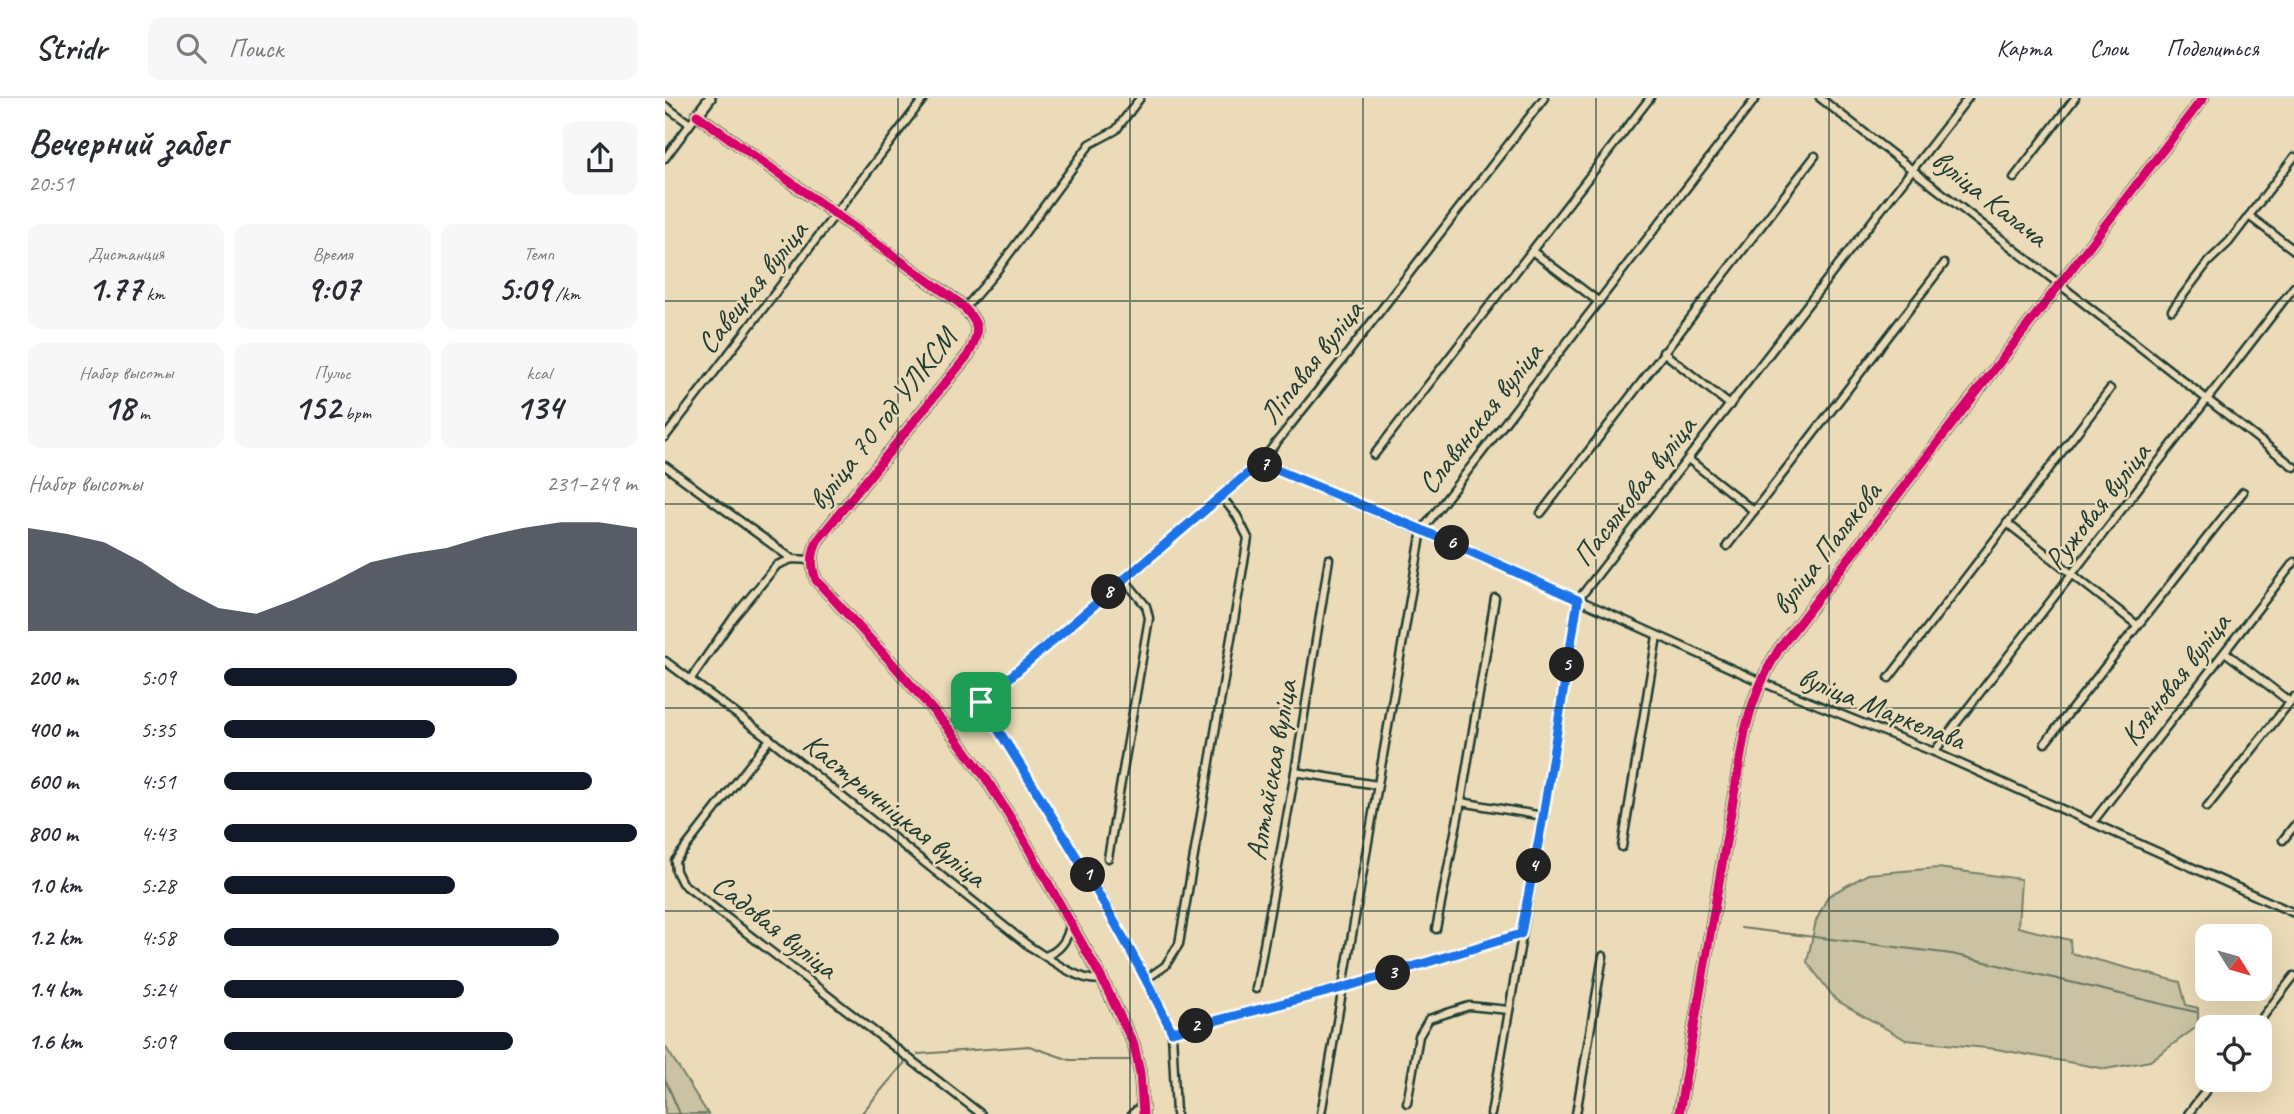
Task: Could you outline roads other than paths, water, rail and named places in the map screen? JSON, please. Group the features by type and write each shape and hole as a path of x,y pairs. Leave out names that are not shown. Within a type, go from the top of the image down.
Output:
{"street":[{"path":"665,158 710,98"},
{"name":"Савецкая вуліца","path":"665,437 924,98"},
{"name":"вуліца 70 год УЛКСМ","path":"811,560 817,541 968,355 978,332 976,323 965,308 995,273 1090,144 1116,130 1140,98"},
{"name":"Ліпавая вуліца","path":"949,729 1260,463 1544,98"},
{"path":"1374,455 1650,98"},
{"name":"Славянская вуліца","path":"1321,1114 1422,530 1756,98"},
{"name":"вуліца Калача","path":"1820,98 2294,467"},
{"name":"Пасялковая вуліца","path":"1491,1114 1578,600 1968,98"},
{"path":"2014,178 2075,98"},
{"name":"вуліца Палякова","path":"1679,1114 1745,731 1761,682 1779,649 2203,98"},
{"path":"665,106 690,124"},
{"path":"697,115 965,308"},
{"name":"Пасялковая вуліца","path":"1541,513 1815,156"},
{"path":"2172,310 2208,262 2229,242 2294,157"},
{"path":"2249,216 2294,250"},
{"path":"1532,251 1599,302"},
{"path":"1727,545 1944,264"},
{"name":"Ружовая вуліца","path":"1934,752 2294,287"},
{"path":"1663,352 1730,405"},
{"path":"1889,678 2110,389"},
{"path":"1688,459 1754,511"},
{"name":"вуліца Маркелава","path":"1260,463 1422,530 1761,682 1934,752 2294,912"},
{"path":"665,466 792,559"},
{"path":"2045,743 2243,492"},
{"path":"1146,979 1165,966 1179,944 1248,538 1237,516 1221,496"},
{"path":"2007,523 2137,625"},
{"path":"690,680 734,617 777,565 792,559 811,560 816,580 949,729 985,777 1103,979 1134,1045 1140,1073 1143,1111"},
{"name":"Алтайская вуліца","path":"1256,989 1295,772 1329,559"},
{"name":"Кляновая вуліца","path":"2092,823 2294,562"},
{"path":"1108,858 1149,618 1146,606 1124,579"},
{"path":"1436,929 1461,803 1495,598"},
{"path":"1622,846 1657,636"},
{"path":"2207,807 2292,699 2224,652"},
{"name":"Кастрычніцкая вуліца","path":"665,662 770,739 1019,938 1071,972 1096,981 1103,979"},
{"path":"981,702 1096,888 1172,1032 1176,1114"},
{"name":"Садовая вуліца","path":"770,739 674,861 676,871 683,883 981,1114"},
{"path":"1295,772 1377,785"},
{"path":"1461,803 1543,817"},
{"path":"2283,840 2294,826"},
{"path":"1045,956 1058,950 1065,940 1070,920"},
{"path":"1172,1032 1342,988 1521,934"},
{"path":"1576,1114 1603,956"},
{"path":"2264,1015 2294,976"},
{"path":"1407,1104 1419,1036 1429,1019 1469,1006 1509,1010"},
{"path":"2188,1114 2205,1092"},
{"path":"1132,1114 1139,1108 1143,1111"}],"waterway":[{"path":"1741,928 1952,954 2196,1012"},
{"path":"918,1054 1029,1046 1070,1060 1129,1060"},
{"path":"861,1114 906,1061"},
{"path":"665,1079 680,1114"}]}
